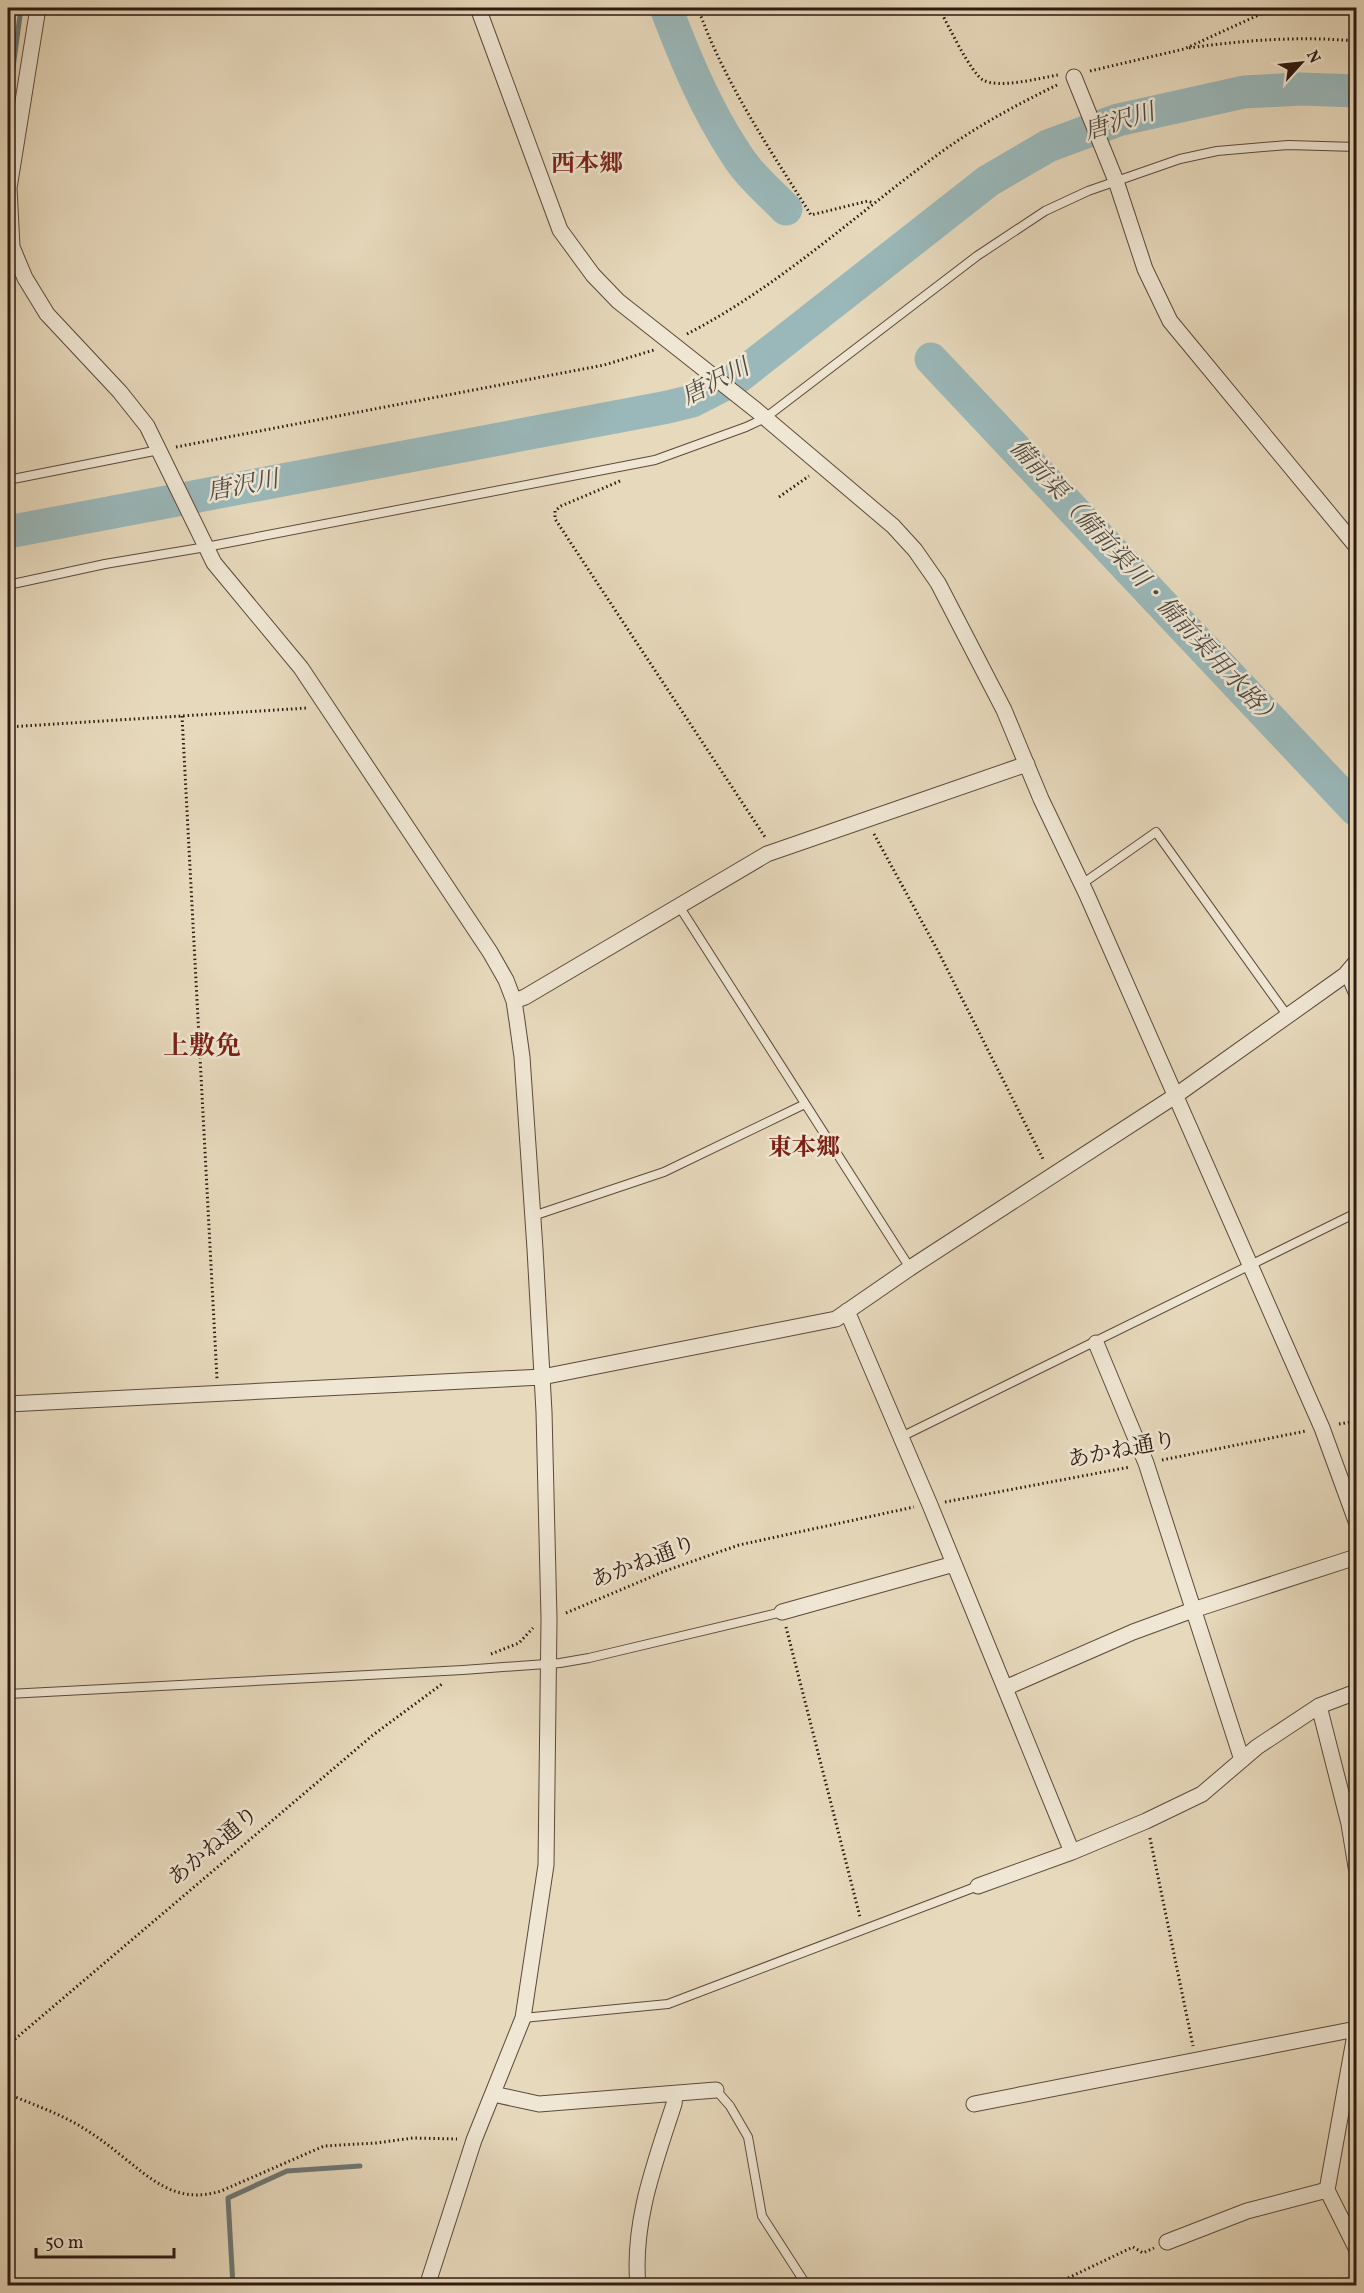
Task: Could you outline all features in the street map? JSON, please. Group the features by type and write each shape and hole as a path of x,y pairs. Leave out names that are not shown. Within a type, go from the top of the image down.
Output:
{"street":[{"path":"38,8 9,188 10,247 25,278 47,314 135,410 161,454 214,563 301,668 490,952 506,980 514,1001 522,1057 542,1377 549,1663 546,1865 523,2018 474,2140 428,2286"},
{"path":"478,8 560,230 593,275 618,301 760,414 893,526 915,550 955,613 1004,710 1041,799 1082,884 1322,1428 1356,1521"},
{"path":"1077,82 1113,175 1145,269 1170,321 1356,546"},
{"path":"514,1001 525,997 775,851 1027,764"},
{"path":"8,1404 542,1377 836,1319 910,1268 1175,1096 1345,975 1356,962"},
{"path":"847,1311 1072,1852"},
{"path":"1096,1343 1146,1463 1242,1760"},
{"path":"1005,1688 1133,1632 1356,1557"},
{"path":"782,1612 954,1564"},
{"path":"978,1886 1072,1852 1146,1821 1202,1794 1257,1747 1319,1706 1356,1692"},
{"path":"1319,1706 1349,1824 1356,1867"},
{"path":"974,2104 1356,2029 1327,2190 1356,2248"},
{"path":"493,2094 539,2104 716,2090"},
{"path":"638,2286 637,2246 647,2188 674,2104 675,2094"},
{"path":"1167,2242 1247,2211 1327,2190"}],"lane":[{"path":"8,585 203,542 655,460 746,427 760,414 1014,230 1113,175 1144,170 1217,151 1288,145 1356,147"},
{"path":"8,480 161,454"},
{"path":"1082,884 1156,832 1287,1015"},
{"path":"679,906 910,1268"},
{"path":"1345,975 1356,1001"},
{"path":"533,1216 543,1215 664,1172 805,1104"},
{"path":"901,1437 1356,1213"},
{"path":"8,1694 463,1670 549,1663 589,1658 782,1612"},
{"path":"523,2018 668,2004 978,1886"},
{"path":"716,2090 730,2106 748,2137 762,2216 807,2286"}],"path":[{"path":"698,8 722,67 748,114 811,215 868,201 873,203"},
{"path":"935,8 941,12 982,80 1004,83 1060,74 1077,82"},
{"path":"1184,49 1274,8"},
{"path":"161,454 604,365 675,346 797,265 873,203 980,126 1077,82 1102,67 1184,49 1229,42 1356,41"},
{"path":"779,497 823,466"},
{"path":"621,481 561,506 555,511 555,519 775,851"},
{"path":"8,727 326,706"},
{"path":"182,716 217,1393"},
{"path":"866,820 939,953 1052,1176"},
{"path":"1335,1425 1356,1421"},
{"name":"あかね通り","path":"940,1503 1311,1430"},
{"name":"あかね通り","path":"559,1616 664,1571 739,1545 918,1507"},
{"path":"782,1612 863,1931"},
{"path":"484,1658 519,1643 537,1625"},
{"name":"あかね通り","path":"8,2045 373,1735 447,1680"},
{"path":"1146,1821 1196,2060"},
{"path":"8,2094 77,2125 118,2153 146,2176 161,2185 192,2196 221,2191 324,2146 413,2138 474,2140"},
{"path":"1072,2286 1068,2278 1133,2247 1143,2253 1167,2242"}],"waterway":[{"path":"8,105 21,8"},
{"name":"備前渠（備前渠川・備前渠用水路）","path":"666,8 697,83 725,137 741,162 786,209"},
{"name":"唐沢川","path":"8,532 692,401 737,378 988,181 1048,146 1118,120 1244,92 1301,89 1356,91"},
{"name":"備前渠（備前渠川・備前渠用水路）","path":"931,359 1356,810"},
{"path":"233,2286 228,2198 287,2171 360,2166"}],"district":[{"name":"西本郷","path":"587,165"},
{"name":"上敷免","path":"202,1047"},
{"name":"東本郷","path":"804,1149"}]}
